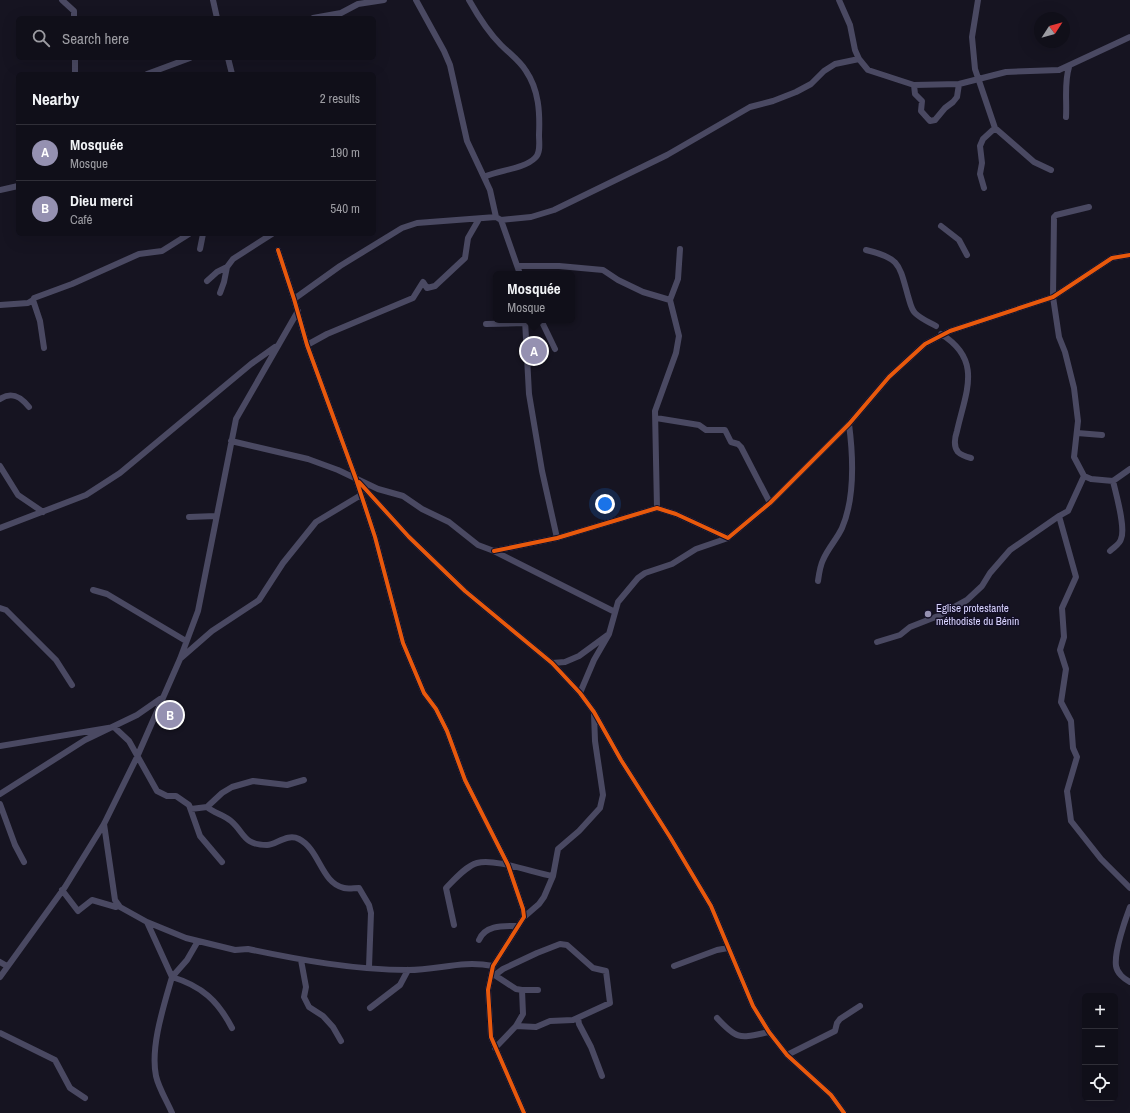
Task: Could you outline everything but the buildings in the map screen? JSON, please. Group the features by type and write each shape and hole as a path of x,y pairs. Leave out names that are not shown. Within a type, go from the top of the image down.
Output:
{"street":[{"path":"62,0 74,11 74,16"},
{"path":"213,0 217,16"},
{"path":"324,16 341,13 358,4 384,0"},
{"path":"416,0 450,65 467,141 490,190"},
{"path":"469,0 483,22 500,43 526,70 531,80 540,110 539,150 536,157 523,166 497,171 484,177 520,271"},
{"path":"839,0 850,25 859,59 868,70 914,85 959,84 1006,72 1047,71 1069,67 1130,37"},
{"path":"978,0 972,37 974,69 995,128 1034,162 1051,170"},
{"path":"294,299 340,266 398,230 417,223 531,217 566,205 622,175 667,155 750,107 773,101 796,92 811,84 824,71 836,64 859,59"},
{"path":"75,60 75,72"},
{"path":"152,72 185,60"},
{"path":"228,60 232,72"},
{"path":"1066,117 1068,97 1065,79 1069,67"},
{"path":"914,85 916,94 922,100 921,111 930,121 935,120 957,97 959,84"},
{"path":"984,188 980,174 982,163 980,146 983,139 995,128"},
{"path":"0,190 16,186"},
{"path":"1089,207 1054,217 1053,297 1059,337 1065,352 1074,388 1078,421 1074,457 1084,476 1092,479 1113,481 1130,469"},
{"path":"307,345 327,334 413,298 423,282 427,288 435,286 448,276 465,258 468,238 479,219"},
{"path":"941,226 959,240 967,255"},
{"path":"0,304 28,303 139,254 162,251 186,236"},
{"path":"200,249 203,236"},
{"path":"220,293 227,268 233,259 269,236"},
{"path":"657,508 657,403 676,353 679,336 670,300 678,279 680,249"},
{"path":"278,250 298,311 307,345 356,479 375,537 403,643 424,693 436,709 447,731 465,780 508,865 523,909 524,917"},
{"path":"866,250 888,257 895,261 900,269 914,312 920,318 936,326"},
{"path":"580,693 594,660 609,634 618,602 638,578 645,573 672,564 696,549 728,538 770,503 849,424 889,377 925,344 941,334 1053,297 1112,258 1130,255"},
{"path":"519,266 559,266 603,270 618,280 643,292 670,300"},
{"path":"207,281 217,272 227,268"},
{"path":"33,300 40,321 44,348"},
{"path":"0,977 62,890 104,824 180,659 198,611 236,419 298,311"},
{"path":"486,324 506,323"},
{"path":"525,323 529,394 542,470 557,538"},
{"path":"542,323 555,348"},
{"path":"941,334 959,347 967,362 969,375 955,446 961,454 971,458"},
{"path":"0,528 86,495 120,474 251,364 277,346"},
{"path":"0,399 4,396 14,395 20,397 29,407"},
{"path":"656,418 699,425 706,430 725,430 731,442 738,444 741,447 770,503"},
{"path":"818,580 823,559 842,528 846,514 852,477 852,452 849,424"},
{"path":"1077,433 1102,435"},
{"path":"231,441 308,460 338,470 378,489 403,496 422,509 449,522 478,545 494,551 615,612"},
{"path":"0,466 18,495 43,512"},
{"path":"877,642 900,635 910,627 938,616 968,600 982,586 990,572 1010,550 1068,510 1084,476"},
{"path":"356,479 409,537 465,591 552,663 580,693 594,712 621,760 670,837 711,906 753,1006 769,1032 787,1055 832,1095 844,1113"},
{"path":"1110,551 1122,539 1123,529 1123,520 1113,481"},
{"path":"180,659 212,631 259,600 283,563 316,522 361,495"},
{"path":"494,551 557,538 657,508 676,514 728,538"},
{"path":"189,517 216,516"},
{"path":"1059,516 1076,577 1062,608 1064,637 1060,650 1066,670 1061,702 1071,721 1073,748 1077,757 1068,791 1072,821 1101,859 1130,888"},
{"path":"93,590 107,594 186,641"},
{"path":"0,608 6,610 56,660 72,685"},
{"path":"552,663 565,662 579,656 609,634"},
{"path":"0,794 85,740 114,727 149,708 161,698"},
{"path":"524,1113 491,1037 488,990 493,971 517,926 544,897 553,876 558,849 589,821 600,808 602,800 601,776 595,741 594,712"},
{"path":"0,746 74,732 114,727 125,736 157,791 167,796 176,796 183,800 191,809 200,836 222,862"},
{"path":"74,732 85,740"},
{"path":"191,809 207,807 222,793 232,787 253,781 287,785 304,780"},
{"path":"0,804 15,845 24,862"},
{"path":"207,807 232,822 245,839 254,843 269,846 282,839 298,838 310,846 331,882 344,888 359,888 369,905 371,913 369,967"},
{"path":"104,824 115,900 120,906 147,922 186,938 235,950 248,949 301,960 369,967 408,970 462,963 493,971 516,989 538,990"},
{"path":"454,925 446,888 469,867 478,863 487,862 508,865 553,876"},
{"path":"62,890 78,911 92,900 116,907"},
{"path":"1130,906 1121,930 1116,966 1123,978 1130,982"},
{"path":"147,922 172,977 188,982 213,1000 220,1007 232,1028"},
{"path":"479,940 484,933 494,928 517,926"},
{"path":"172,1113 156,1076 159,1023 172,977 187,960 198,941"},
{"path":"493,971 560,944 571,947 593,968 604,970 607,974 610,1003 578,1018 550,1021 536,1027 516,1026"},
{"path":"674,966 717,950 728,948"},
{"path":"301,960 306,987 304,997 309,1007 323,1016 333,1027 341,1041"},
{"path":"0,962 7,966"},
{"path":"370,1008 400,986 408,970"},
{"path":"495,1048 516,1026 523,1014 522,990"},
{"path":"787,1055 836,1031 837,1022 860,1006"},
{"path":"578,1018 579,1024 591,1047 602,1076"},
{"path":"717,1018 731,1033 737,1036 745,1037 769,1032"},
{"path":"0,1032 55,1060 70,1088 85,1098"}],"cycle path":[{"path":"278,250 307,345 356,479 375,537 403,643 424,693 436,709 447,731 465,780 508,865 523,909 524,917 493,966 488,990 491,1037 524,1113"},
{"path":"494,551 557,538 657,508 676,514 728,538 770,503 849,424 889,377 925,344 950,331 1053,297 1112,258 1130,255"},
{"path":"359,482 409,537 465,591 552,663 580,693 594,712 621,760 670,837 711,906 753,1006 769,1032 787,1055 831,1095 844,1113"}],"place":[{"name":"Mosquée","path":"534,351"},
{"name":"Eglise protestante méthodiste du Bénin","path":"928,614"},
{"name":"Dieu merci","path":"170,715"}]}
